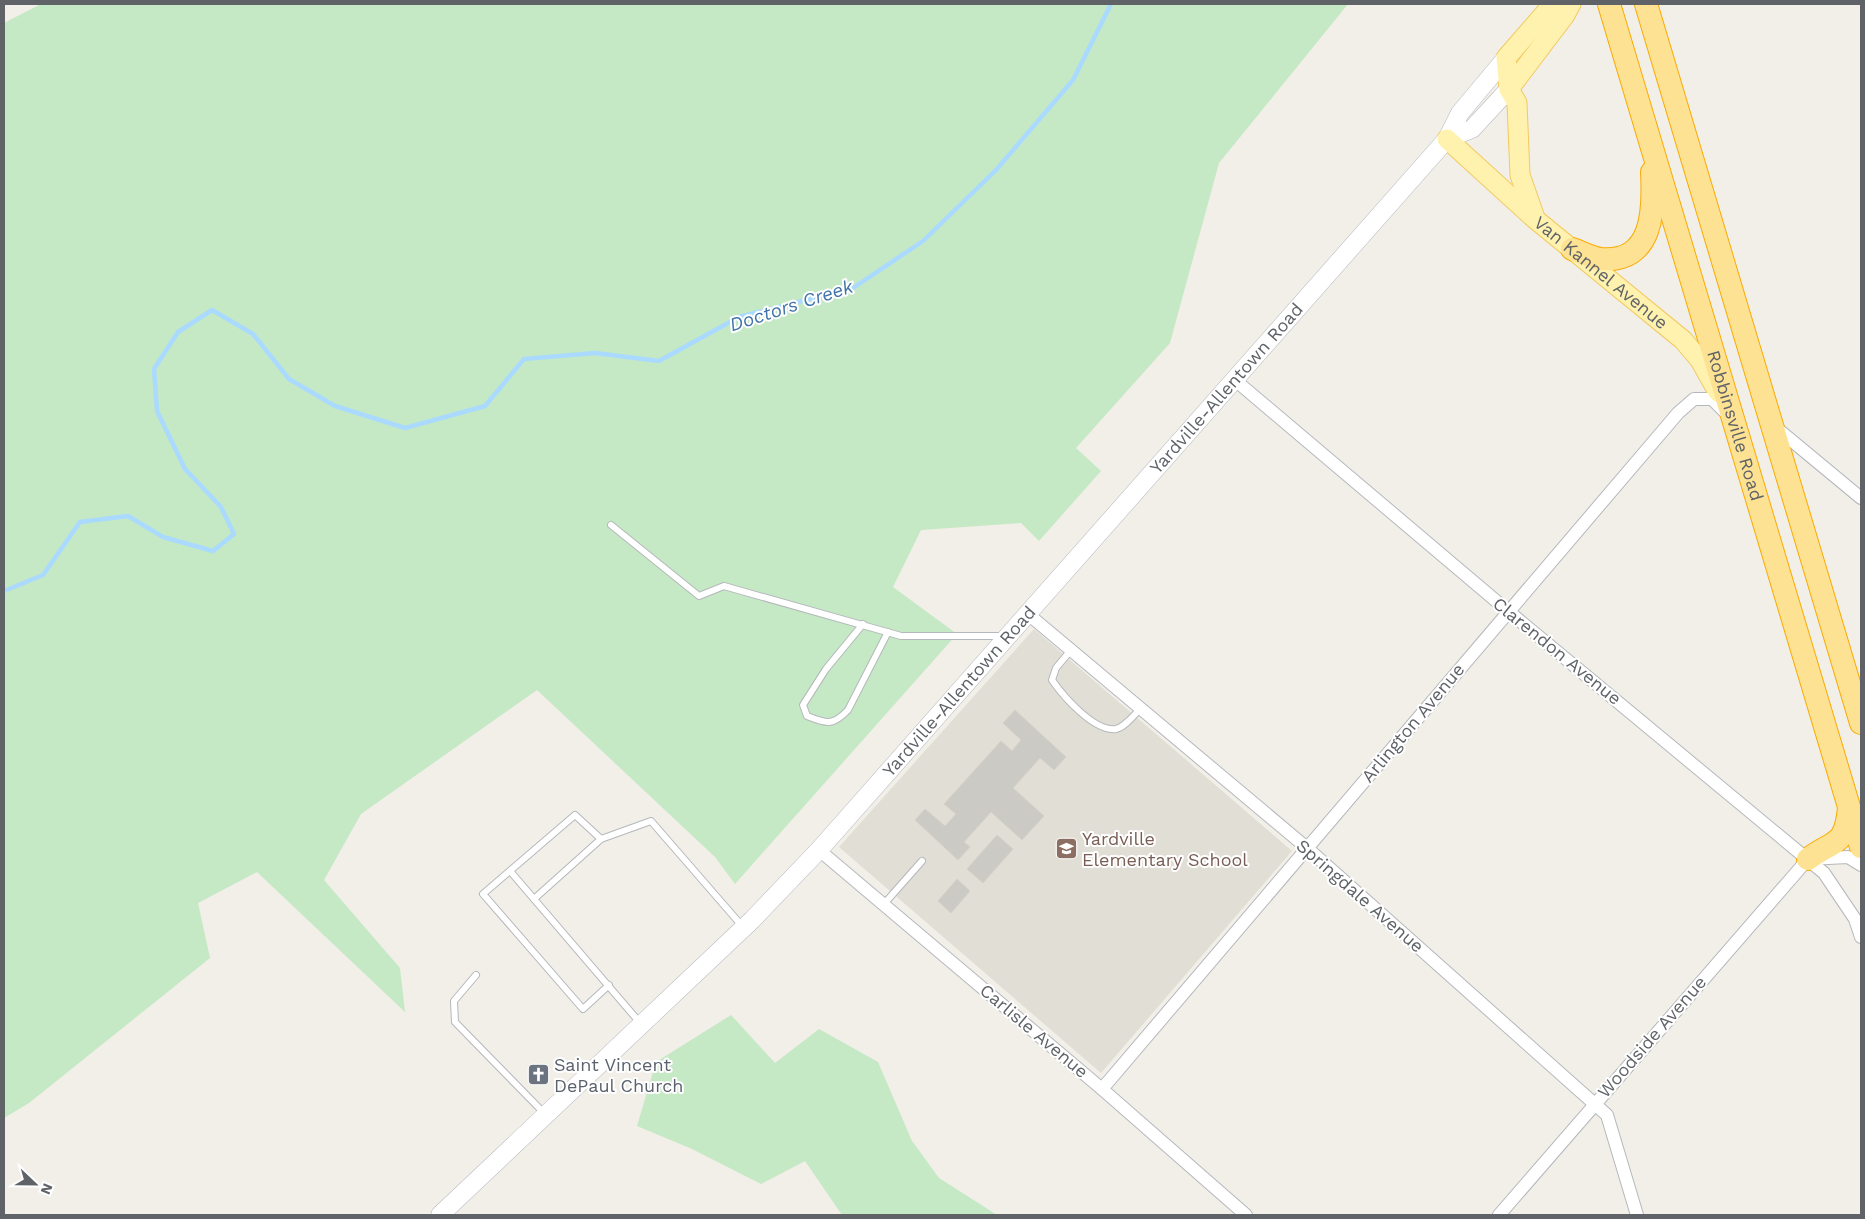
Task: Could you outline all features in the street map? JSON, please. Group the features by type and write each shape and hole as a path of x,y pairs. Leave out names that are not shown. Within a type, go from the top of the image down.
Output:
{"highway":[{"name":"Robbinsville Road","path":"1609,4 1861,847"},
{"name":"Robbinsville Road","path":"1646,4 1861,723"},
{"path":"1572,249 1600,259 1613,259 1626,255 1638,246 1647,235 1652,222 1653,188 1647,126"},
{"path":"1808,860 1818,851 1836,844 1847,830 1849,806"}],"main road":[{"name":"Yardville-Allentown Road","path":"445,1214 744,927 819,850 1010,636 1447,138 1460,114 1553,4"},
{"name":"Yardville-Allentown Road","path":"1447,138 1472,129 1509,89 1565,15 1571,4"},
{"path":"1506,58 1509,89 1517,103 1520,175 1535,218"},
{"name":"Van Kannel Avenue","path":"1447,138 1535,218 1683,340 1708,373 1735,424"}],"street":[{"name":"Clarendon Avenue","path":"1235,380 1508,611 1763,820 1824,873 1840,893 1856,919 1861,937"},
{"name":"Arlington Avenue","path":"1102,1089 1678,414 1694,399 1712,399 1735,424"},
{"path":"1772,425 1861,498"},
{"name":"Springdale Avenue","path":"1028,614 1307,848 1607,1115 1637,1215"},
{"name":"Carlisle Avenue","path":"819,850 1102,1089 1246,1215"},
{"path":"1808,860 1848,857 1861,865"},
{"name":"Woodside Avenue","path":"1499,1215 1594,1103 1808,860"}],"lane":[{"path":"611,525 699,596 724,586 901,636 1010,636"},
{"path":"863,624 826,669 803,705 807,716 822,722 839,720 848,710 888,632"},
{"path":"1071,650 1056,668 1052,680 1067,702 1103,727 1116,729 1122,726 1140,709"},
{"path":"601,839 575,815 483,894 583,1009 609,986"},
{"path":"534,900 601,839 651,821 744,927"},
{"path":"884,904 922,861"},
{"path":"510,871 642,1025"},
{"path":"476,975 454,1001 453,1011 456,1022 546,1115"}],"shaded area":[{"name":"Yardville Elementary School","path":"1034,629 1292,851 1101,1073 839,847"}],"green space":[{"path":"41,4 1348,4 1219,163 1170,343 1076,448 1101,471 1039,541 1021,523 921,530 893,587 957,634 735,884 715,857 537,690 361,814 324,880 400,968 405,1012 257,872 198,903 210,958 29,1103 4,1118 4,23"},
{"path":"731,1015 775,1063 819,1029 878,1062 912,1141 939,1178 997,1215 842,1215 805,1161 761,1184 692,1149 637,1126 656,1062"}],"building":[{"path":"1015,710 1066,757 1054,770 1040,758 1013,788 1044,816 1022,840 991,812 964,842 970,847 958,860 915,820 925,809 945,826 956,814 944,804 1001,741 1012,751 1021,740 1003,723"},
{"path":"997,835 1013,849 983,883 967,869"},
{"path":"957,879 970,891 951,913 938,901"}],"waterway":[{"name":"Doctors Creek","path":"4,591 43,575 80,522 128,516 163,537 213,551 234,534 221,507 185,469 157,411 154,369 178,332 212,310 253,334 289,379 335,406 405,428 485,406 524,359 595,353 659,361 739,317 853,288 923,241 996,170 1073,80 1111,4"}],"place":[{"name":"Yardville Elementary School","path":"1066,849"},
{"name":"Saint Vincent DePaul Church","path":"538,1075"}]}
